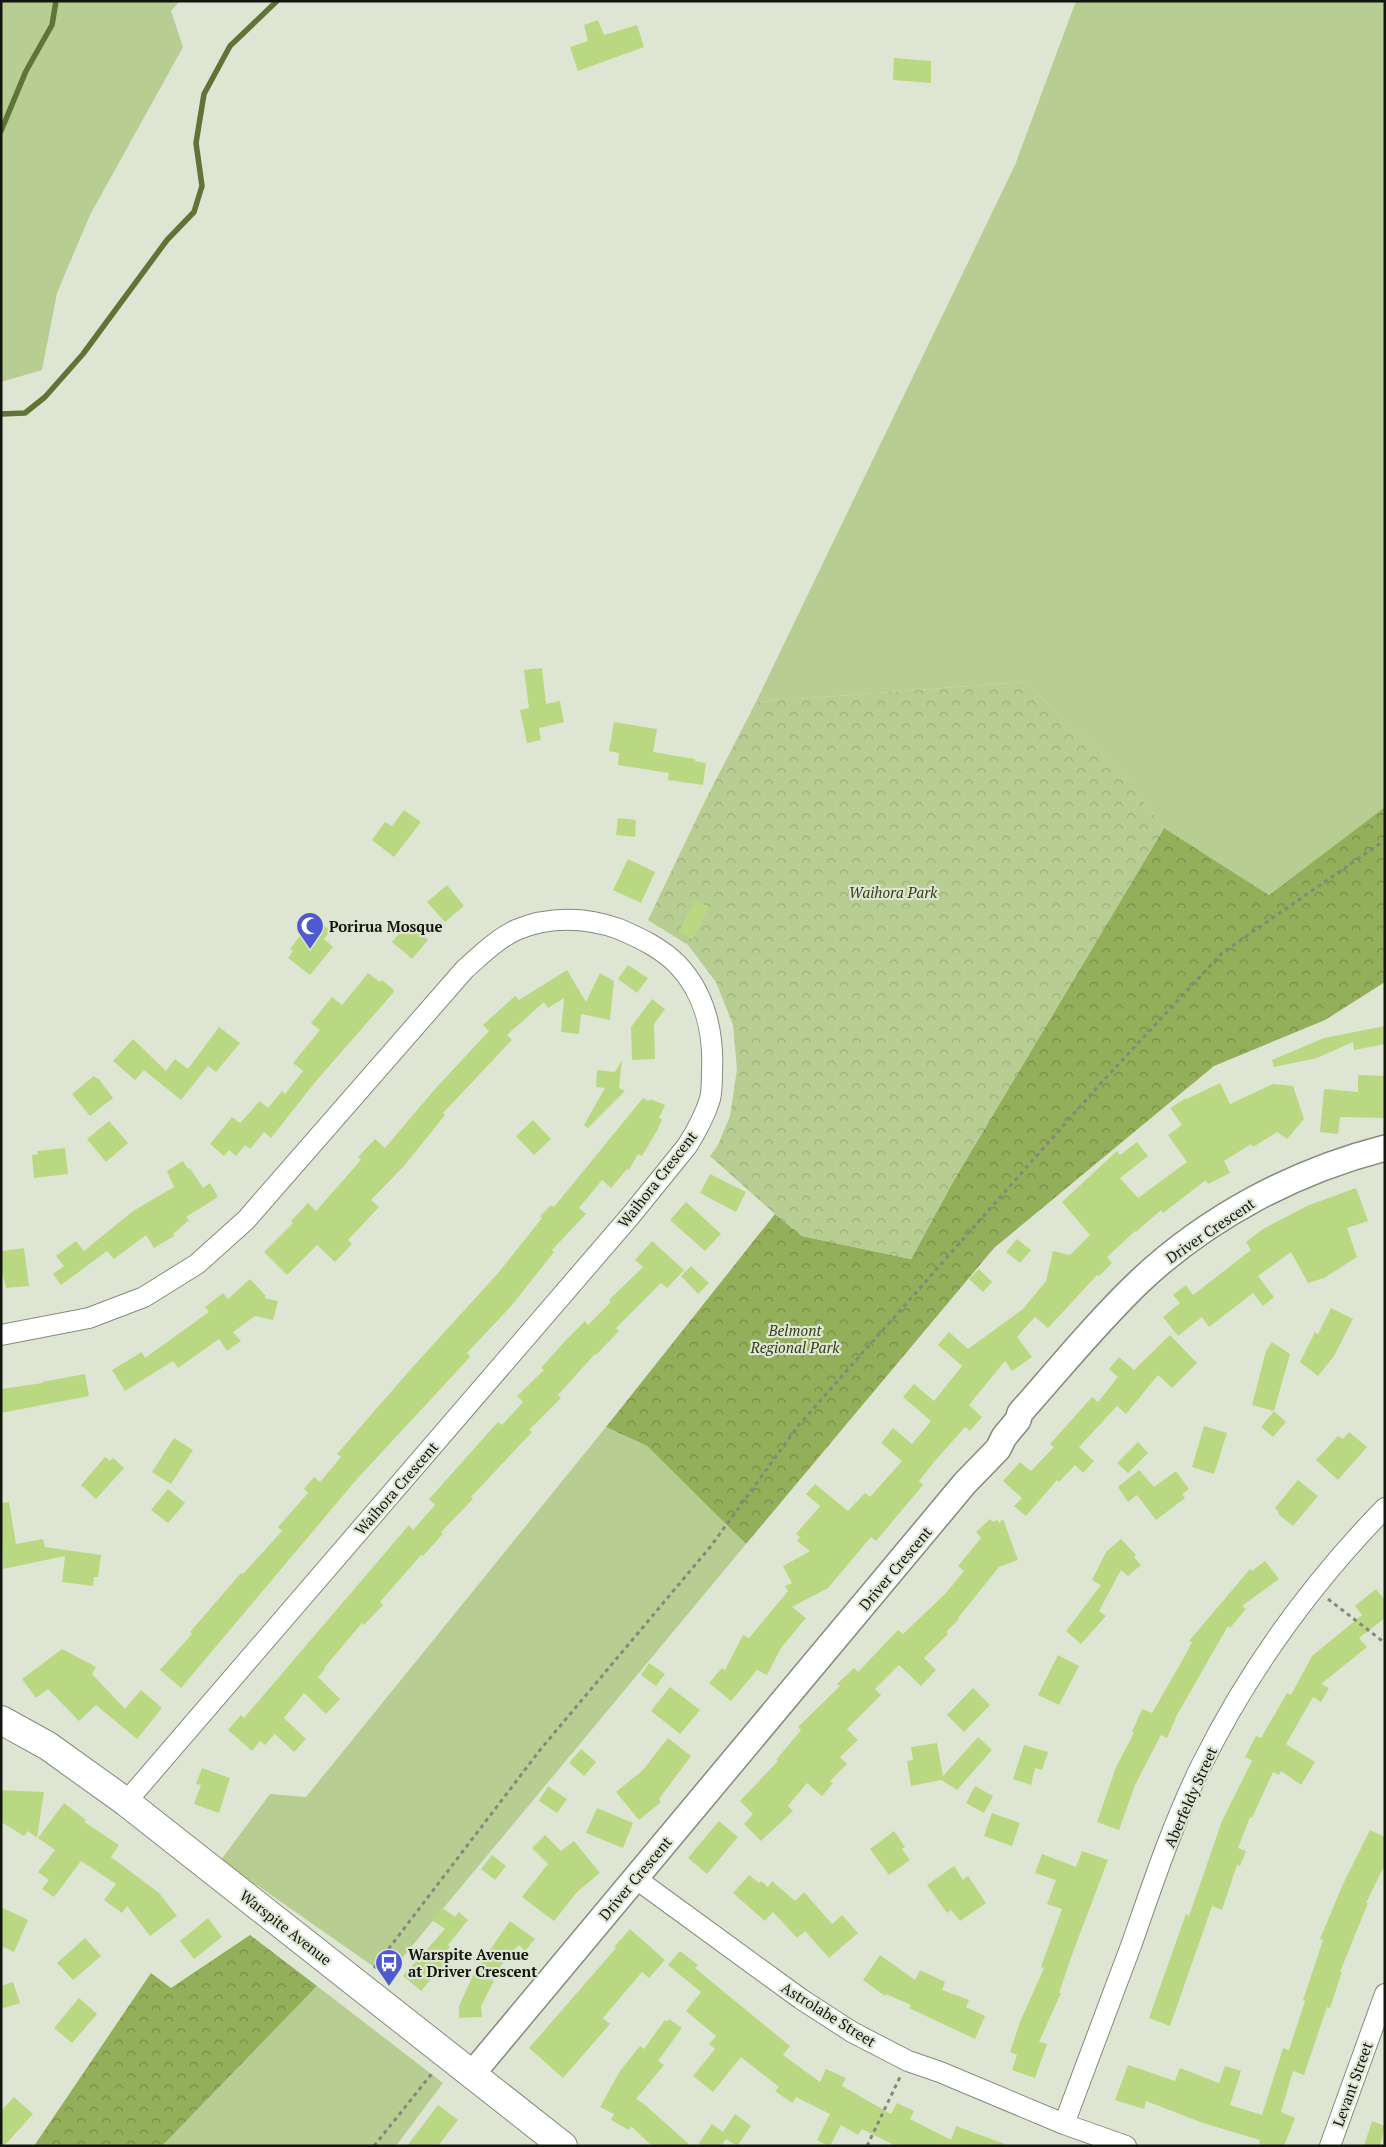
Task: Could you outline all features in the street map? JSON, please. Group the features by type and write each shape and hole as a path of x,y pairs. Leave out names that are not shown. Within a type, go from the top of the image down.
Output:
{"main road":[{"name":"Warspite Avenue","path":"1,1720 48,1746 126,1802 563,2146"}],"street":[{"name":"Waihora Crescent","path":"1,1336 89,1318 144,1296 198,1264 246,1220 465,969 501,939 517,930 546,921 571,919 600,922 650,943 678,965 695,988 710,1024 713,1061 710,1098 694,1136 625,1221 126,1802"},
{"name":"Driver Crescent","path":"472,2074 965,1483 998,1449 1004,1437 1018,1420 1020,1413 1140,1281 1189,1240 1256,1198 1302,1176 1385,1148"},
{"name":"Aberfeldy Street","path":"1064,2124 1170,1838 1191,1788 1244,1688 1280,1632 1314,1588 1385,1508"},
{"name":"Astrolabe Street","path":"635,1878 801,1999 852,2032 908,2061 940,2072 1064,2124 1126,2146"},
{"name":"Levant Street","path":"1330,2146 1385,1994"}],"path":[{"path":"361,1986 512,1784 711,1546 798,1426 1094,1090 1222,953 1385,840"},
{"path":"1314,1588 1385,1643"},
{"path":"374,2146 448,2056"},
{"path":"867,2146 908,2061"}],"green space":[{"path":"1,1 180,1 171,11 183,47 90,215 57,293 42,370 1,382"},
{"path":"1076,1 1385,1 1385,807 1269,895 1164,828 1121,773 1025,682 756,702 1015,165"},
{"name":"Waihora Park","path":"1025,682 1121,773 1164,828 954,1180 911,1259 802,1236 710,1156 718,1145 730,1116 737,1070 733,1025 716,982 688,945 648,920 707,797 756,702"},
{"name":"Belmont Regional Park","path":"1385,807 1385,982 1325,1020 1214,1066 994,1248 746,1544 647,1446 606,1427 775,1214 802,1236 911,1259 954,1180 1164,828 1269,895"},
{"path":"606,1427 647,1446 746,1544 387,1976 221,1860 270,1794 306,1797"},
{"path":"250,1935 317,1986 162,2146 34,2146 151,1973 171,1988"},
{"path":"317,1986 443,2083 396,2146 162,2146"}],"building":[{"path":"598,20 604,35 637,25 644,47 578,71 570,47 588,41 584,25"},
{"path":"894,58 931,61 931,83 893,80"},
{"path":"542,668 546,704 560,701 564,722 539,728 541,740 527,743 520,710 529,708 524,670"},
{"path":"614,722 657,729 653,752 695,759 695,761 706,763 703,785 668,780 669,773 618,765 619,753 609,751"},
{"path":"404,810 421,822 394,857 372,840 385,822 392,826"},
{"path":"618,818 636,820 635,837 616,835"},
{"path":"628,859 655,872 641,903 613,890"},
{"path":"447,885 464,906 445,922 427,902"},
{"path":"695,900 709,907 693,939 679,932"},
{"name":"Porirua Mosque","path":"314,918 331,931 324,939 333,947 310,975 288,958 293,951 290,949"},
{"path":"408,923 428,940 412,959 392,942"},
{"path":"628,965 648,978 637,993 618,979"},
{"path":"567,970 586,1002 600,973 614,981 610,1020 581,1014 579,1034 561,1032 564,998 548,1008 544,1002 507,1035 512,1040 443,1113 445,1115 404,1166 371,1200 379,1207 348,1240 352,1244 335,1262 317,1245 287,1275 264,1252 293,1223 291,1221 308,1203 316,1211 361,1160 358,1157 375,1139 385,1148 435,1089 489,1031 483,1025 515,996 519,1000"},
{"path":"368,973 380,982 382,980 394,990 393,993 316,1081 271,1138 264,1132 250,1149 245,1145 236,1156 229,1150 224,1156 210,1144 232,1117 240,1123 260,1101 268,1108 282,1091 285,1094 303,1071 293,1063 320,1030 311,1023 332,997 342,1005"},
{"path":"652,999 665,1009 654,1024 655,1059 632,1060 631,1027"},
{"path":"1385,1026 1385,1044 1354,1050 1353,1042 1317,1058 1274,1067 1272,1060 1324,1038"},
{"path":"219,1027 240,1043 216,1072 208,1066 181,1100 144,1070 135,1080 113,1061 133,1039 166,1071 175,1059 188,1069"},
{"path":"622,1060 619,1088 625,1091 588,1128 584,1125 605,1088 596,1087 598,1070 615,1072"},
{"path":"1358,1075 1384,1076 1384,1118 1340,1117 1338,1134 1320,1132 1324,1089 1358,1092"},
{"path":"94,1076 98,1078 113,1098 90,1116 72,1094"},
{"path":"1220,1083 1230,1104 1273,1084 1293,1086 1304,1119 1287,1139 1277,1132 1253,1147 1251,1144 1224,1161 1230,1173 1208,1184 1206,1180 1163,1213 1161,1210 1135,1231 1107,1257 1112,1263 1099,1276 1097,1275 1048,1328 1035,1317 1017,1337 1032,1357 1012,1371 1005,1361 969,1405 982,1417 970,1431 965,1427 934,1462 919,1481 923,1485 876,1541 871,1537 828,1588 792,1607 806,1618 781,1648 767,1675 757,1670 731,1701 709,1683 722,1668 725,1670 743,1635 749,1638 788,1591 785,1586 792,1583 783,1566 810,1551 797,1541 800,1537 796,1534 820,1506 806,1494 815,1484 848,1511 865,1493 870,1497 902,1461 881,1443 893,1428 912,1444 931,1421 903,1397 914,1384 934,1401 962,1366 938,1345 949,1332 968,1349 1023,1309 1046,1281 1053,1251 1070,1255 1090,1235 1062,1202 1117,1151 1120,1155 1137,1142 1148,1156 1120,1178 1138,1198 1187,1162 1168,1135 1182,1125 1170,1108 1186,1098"},
{"path":"643,1098 665,1105 659,1118 662,1119 658,1129 642,1156 638,1154 629,1170 627,1169 611,1188 602,1180 579,1208 586,1214 552,1250 554,1252 512,1305 467,1353 470,1357 357,1479 181,1688 160,1670 241,1573 243,1574 282,1531 278,1527 308,1493 304,1489 314,1477 320,1482 341,1457 337,1454 499,1272 542,1218 540,1216 551,1205 554,1207"},
{"path":"533,1120 551,1139 534,1155 516,1136"},
{"path":"109,1121 128,1143 106,1162 87,1139"},
{"path":"65,1148 68,1174 34,1178 32,1155 38,1154 37,1151"},
{"path":"183,1161 203,1188 210,1183 218,1197 186,1217 189,1220 173,1234 174,1236 154,1248 146,1235 114,1259 107,1251 61,1285 53,1274 64,1266 56,1256 76,1241 84,1251 133,1211 174,1187 167,1171"},
{"path":"710,1174 746,1192 736,1212 700,1193"},
{"path":"1356,1188 1368,1221 1347,1228 1357,1257 1324,1278 1308,1283 1291,1252 1258,1276 1274,1297 1263,1306 1253,1293 1209,1327 1202,1317 1178,1336 1163,1317 1180,1303 1173,1295 1186,1285 1193,1295 1251,1250 1246,1242 1263,1229 1309,1205"},
{"path":"686,1202 721,1234 705,1251 670,1220"},
{"path":"1017,1239 1031,1250 1020,1263 1006,1252"},
{"path":"652,1241 684,1270 667,1288 661,1283 616,1328 619,1331 595,1354 558,1395 561,1398 529,1430 532,1432 471,1497 473,1499 441,1532 443,1534 423,1556 421,1555 380,1602 383,1605 364,1625 362,1623 324,1668 318,1677 340,1699 326,1714 304,1693 284,1718 306,1739 294,1752 275,1734 265,1745 260,1741 252,1751 228,1730 241,1715 244,1718 409,1525 413,1530 435,1505 429,1499 498,1422 502,1425 523,1402 517,1396 544,1370 541,1368 565,1341 585,1321 588,1325 611,1302 609,1300 643,1267 635,1260"},
{"path":"24,1248 29,1286 6,1288 1,1266 1,1251"},
{"path":"691,1266 709,1283 698,1294 681,1276"},
{"path":"979,1269 992,1282 983,1292 969,1279"},
{"path":"250,1279 266,1296 264,1298 278,1301 273,1320 255,1316 233,1332 241,1341 227,1351 219,1339 178,1368 173,1361 125,1391 112,1370 142,1352 145,1358 209,1312 205,1307 223,1293 228,1299"},
{"path":"1331,1308 1353,1319 1334,1356 1318,1376 1300,1362 1315,1332 1318,1334"},
{"path":"1170,1335 1197,1363 1172,1388 1158,1375 1126,1414 1117,1406 1079,1447 1094,1461 1083,1473 1075,1465 1059,1482 1057,1480 1026,1516 1014,1506 1022,1498 1003,1481 1020,1462 1031,1471 1054,1447 1050,1444 1092,1397 1098,1402 1118,1377 1109,1369 1119,1357 1134,1370"},
{"path":"1272,1342 1290,1354 1274,1411 1252,1405 1266,1351"},
{"path":"85,1374 89,1396 1,1413 1,1389"},
{"path":"1274,1411 1286,1422 1273,1437 1261,1427"},
{"path":"1204,1426 1227,1433 1214,1474 1192,1467"},
{"path":"1349,1432 1367,1447 1338,1480 1316,1460 1338,1436 1343,1439"},
{"path":"174,1438 193,1450 171,1484 152,1472"},
{"path":"1138,1442 1148,1453 1128,1473 1117,1463"},
{"path":"105,1457 110,1461 113,1458 124,1468 96,1499 81,1485"},
{"path":"1139,1470 1154,1487 1176,1471 1189,1489 1182,1494 1185,1498 1156,1520 1137,1495 1128,1502 1118,1487"},
{"path":"1298,1480 1318,1496 1293,1526 1278,1514 1279,1512 1275,1508"},
{"path":"168,1489 185,1503 168,1523 151,1510"},
{"path":"9,1502 16,1544 43,1539 45,1547 101,1555 98,1577 94,1577 93,1586 62,1582 65,1556 3,1569 1,1503"},
{"path":"990,1519 993,1522 997,1520 999,1523 1003,1519 1018,1560 999,1567 959,1619 946,1632 948,1634 924,1658 936,1670 921,1686 899,1665 875,1689 881,1695 847,1729 858,1740 840,1757 847,1764 830,1781 833,1783 822,1796 807,1783 788,1806 793,1811 761,1841 744,1824 753,1814 740,1801 778,1761 776,1760 801,1730 798,1727 840,1686 837,1684 854,1668 858,1672 898,1630 903,1634 945,1594 964,1571 958,1566 981,1538 976,1532"},
{"path":"1121,1539 1136,1555 1134,1557 1141,1565 1128,1576 1121,1570 1099,1611 1106,1616 1081,1644 1066,1631 1101,1585 1092,1580 1106,1552"},
{"path":"1265,1561 1279,1579 1242,1606 1246,1609 1230,1628 1228,1626 1177,1715 1167,1738 1161,1735 1135,1785 1119,1830 1097,1822 1116,1767 1134,1733 1132,1732 1142,1709 1152,1713 1186,1654 1192,1642 1189,1641 1250,1569 1252,1571"},
{"path":"1376,1589 1385,1600 1385,1618 1359,1638 1367,1647 1321,1684 1329,1688 1321,1702 1313,1697 1286,1744 1315,1762 1301,1785 1281,1771 1279,1775 1273,1772 1252,1818 1250,1817 1238,1848 1246,1851 1240,1866 1237,1865 1222,1910 1212,1906 1170,2026 1149,2018 1186,1914 1189,1916 1222,1821 1252,1761 1245,1757 1256,1736 1261,1738 1287,1693 1291,1695 1312,1656 1362,1615 1355,1606"},
{"path":"62,1649 96,1667 92,1674 125,1709 141,1690 162,1708 137,1739 96,1705 79,1721 48,1689 36,1698 22,1679"},
{"path":"1058,1655 1079,1666 1059,1705 1038,1695"},
{"path":"649,1663 665,1674 656,1686 641,1675"},
{"path":"670,1687 700,1710 680,1734 651,1711"},
{"path":"973,1688 990,1705 964,1732 947,1715"},
{"path":"978,1737 992,1750 957,1790 941,1780 911,1786 907,1761 913,1760 911,1747 937,1743 943,1776"},
{"path":"668,1738 691,1756 659,1799 661,1802 639,1820 616,1792 643,1770"},
{"path":"1024,1745 1048,1752 1042,1770 1035,1768 1031,1785 1013,1779"},
{"path":"581,1749 596,1762 584,1776 569,1763"},
{"path":"202,1768 230,1778 219,1813 194,1804 201,1785 196,1784"},
{"path":"548,1786 567,1799 557,1813 539,1801"},
{"path":"975,1786 993,1796 984,1813 966,1803"},
{"path":"1,1790 44,1792 37,1838 28,1831 24,1836 1,1822"},
{"path":"64,1803 86,1820 84,1822 119,1845 111,1857 159,1893 177,1916 150,1936 127,1906 122,1913 104,1900 116,1884 81,1861 54,1897 42,1889 49,1880 38,1872 55,1850 38,1838"},
{"path":"597,1808 633,1823 623,1848 586,1833"},
{"path":"992,1813 1020,1823 1012,1846 984,1836"},
{"path":"719,1821 738,1837 707,1874 688,1858"},
{"path":"1370,1830 1385,1837 1385,1864 1366,1903 1368,1903 1340,1972 1342,1972 1330,2008 1327,2007 1304,2075 1293,2071 1281,2112 1295,2118 1284,2146 1258,2146 1260,2140 1203,2123 1146,2101 1144,2109 1115,2100 1128,2065 1175,2081 1180,2068 1219,2083 1225,2066 1241,2071 1230,2105 1262,2115 1283,2048 1289,2050 1323,1940 1320,1939 1343,1884"},
{"path":"894,1831 905,1847 902,1849 910,1860 889,1875 870,1849"},
{"path":"545,1835 561,1851 574,1841 600,1873 577,1892 554,1921 522,1897 548,1864 532,1848"},
{"path":"1082,1851 1108,1860 1073,1952 1059,1993 1061,1993 1039,2042 1047,2044 1035,2078 1012,2070 1017,2055 1010,2052 1020,2022 1044,1968 1041,1967 1062,1909 1047,1904 1056,1880 1035,1873 1042,1854 1076,1867"},
{"path":"492,1855 506,1866 495,1880 481,1869"},
{"path":"954,1866 963,1880 968,1876 986,1903 960,1921 951,1910 947,1913 927,1885"},
{"path":"749,1875 768,1887 772,1881 795,1901 804,1892 832,1924 842,1915 858,1933 829,1958 805,1931 797,1938 773,1912 765,1921 733,1893"},
{"path":"1,1907 28,1920 14,1952 1,1946"},
{"path":"441,1907 455,1917 459,1912 468,1920 448,1945 450,1947 445,1953 450,1957 421,1991 403,1976 445,1929 432,1920"},
{"path":"208,1918 222,1937 194,1959 180,1941"},
{"path":"510,1921 535,1939 525,1951 519,1945 512,1950 491,1980 494,1981 481,2006 482,2017 459,2018 459,2006 474,1973"},
{"path":"630,1929 665,1960 649,1978 642,1972 603,2018 610,2024 563,2078 529,2048 616,1948 614,1947"},
{"path":"85,1938 101,1956 73,1980 57,1963"},
{"path":"680,1951 698,1965 695,1968 790,2046 783,2055 820,2082 826,2069 846,2078 842,2086 891,2114 897,2103 914,2111 910,2119 951,2140 956,2126 1005,2144 1005,2146 896,2146 862,2129 858,2135 841,2125 830,2146 828,2146 817,2140 830,2114 796,2097 792,2103 775,2091 779,2087 741,2057 713,2092 693,2076 715,2049 709,2044 716,2036 686,2011 701,1992 668,1965"},
{"path":"880,1955 915,1980 920,1970 945,1982 942,1990 969,2000 966,2007 985,2016 975,2039 909,2008 911,2005 886,1994 885,1996 863,1980"},
{"path":"13,1982 20,2003 1,2009 1,1986"},
{"path":"79,1998 97,2014 72,2043 54,2028"},
{"path":"669,2019 682,2028 658,2061 664,2065 636,2099 691,2146 652,2146 631,2126 629,2130 611,2120 614,2114 600,2107 620,2071 640,2046 644,2049 665,2020 667,2022"},
{"path":"14,2097 33,2114 4,2146 1,2146 1,2111"},
{"path":"438,2105 458,2120 438,2146 407,2146"},
{"path":"735,2114 751,2126 737,2146 726,2139 721,2146 697,2146 712,2124 723,2132"},
{"path":"1372,2121 1385,2126 1380,2146 1364,2146"}],"waterway":[{"path":"1,131 26,71 52,25 56,1"},
{"path":"1,414 25,413 45,397 83,354 167,240 194,212 202,186 196,143 204,94 230,46 277,1"}],"place":[{"name":"Porirua Mosque","path":"310,950"},
{"name":"Warspite Avenue at Driver Crescent","path":"389,1987"}]}
